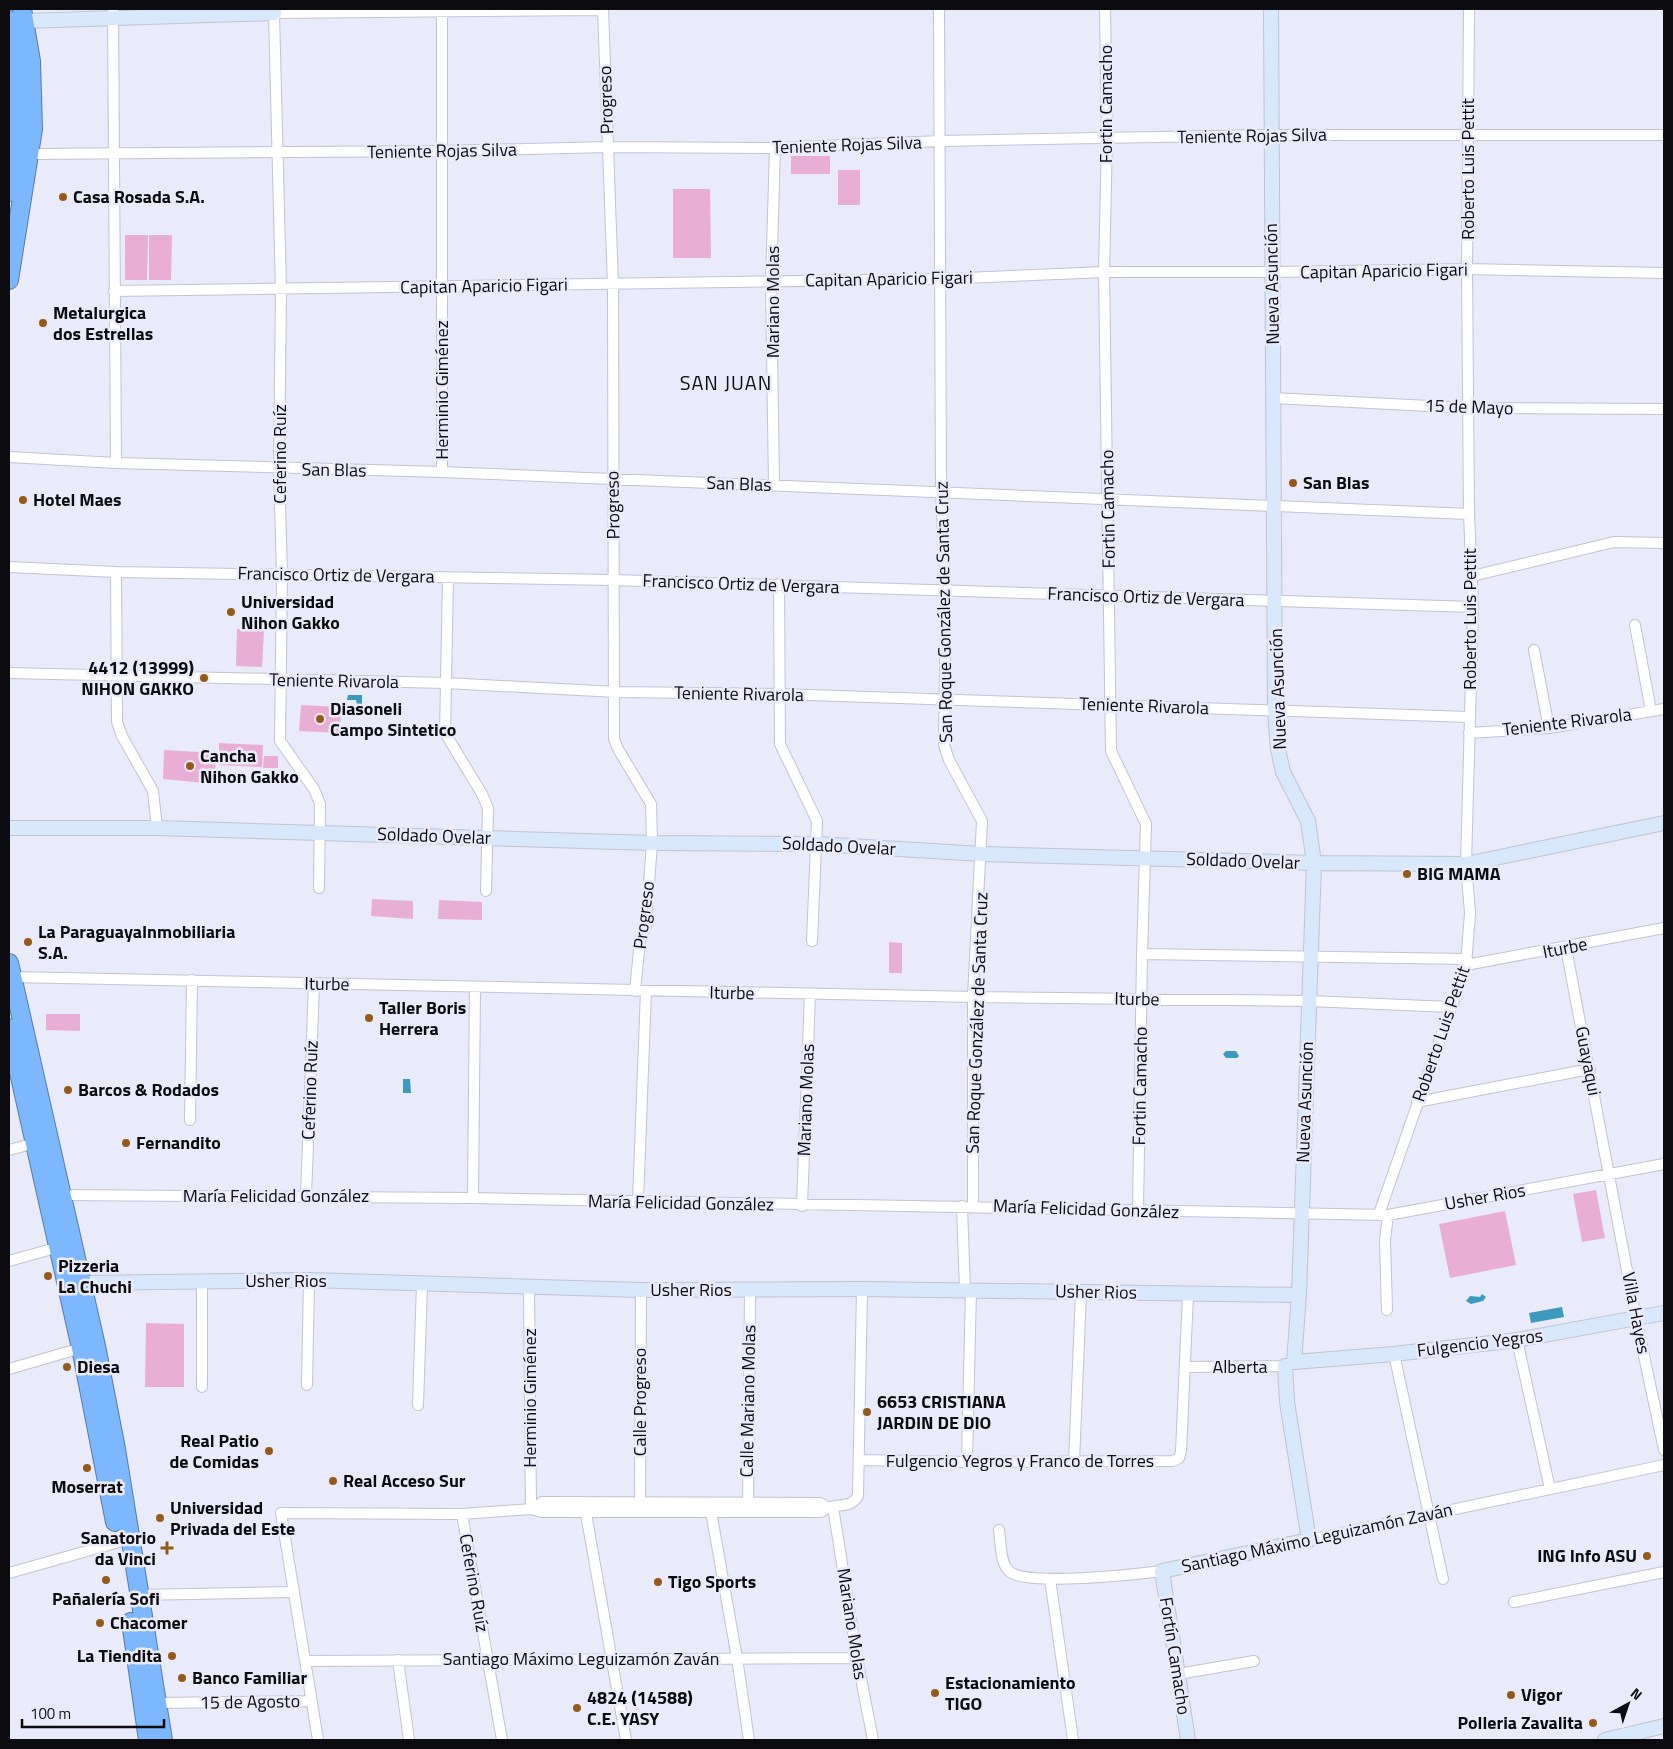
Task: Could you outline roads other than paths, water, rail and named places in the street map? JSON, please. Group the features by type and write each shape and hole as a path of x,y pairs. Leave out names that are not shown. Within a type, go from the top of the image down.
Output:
{"highway":[{"path":"9,192 18,125 14,100 19,17"},
{"path":"9,280 29,154 33,89 19,17"},
{"path":"10,970 83,1283 116,1449 138,1595 163,1740"},
{"path":"9,1028 81,1348 119,1542 148,1740"}],"street":[{"name":"San Roque González de Santa Cruz","path":"938,9 941,492 946,592 943,700 944,745 949,760 982,821 974,997 973,1206"},
{"name":"Fortin Camacho","path":"1106,9 1107,139 1104,272 1112,751 1146,824 1138,1211"},
{"name":"Nueva Asunción","path":"1271,9 1270,135 1274,398 1275,711 1278,749 1283,772 1308,821 1314,863 1299,1295 1287,1402 1308,1540"},
{"name":"Roberto Luis Pettit","path":"1388,1310 1383,1214 1417,1102 1467,962 1470,913 1466,864 1473,607 1469,514 1469,9"},
{"name":"Herminio Giménez","path":"442,10 442,472"},
{"path":"19,17 113,13 274,11 603,10"},
{"name":"Progreso","path":"603,10 613,285 612,480 616,692 614,739 651,804 652,843 646,926 640,940 638,1201"},
{"name":"Ceferino Ruíz","path":"274,11 276,153 281,290 279,469 282,574 279,681 280,740 314,789 320,804 319,888"},
{"path":"113,13 116,463"},
{"name":"Teniente Rojas Silva","path":"29,154 442,151 607,147 775,148 940,141 1270,135 1664,135"},
{"name":"Mariano Molas","path":"774,485 772,282 775,148"},
{"name":"Capitan Aparicio Figari","path":"114,291 940,279 1104,272 1468,269 1664,273"},
{"name":"15 de Mayo","path":"1274,398 1469,408 1664,409"},
{"name":"San Blas","path":"9,457 279,469 442,472 1469,514"},
{"path":"1472,576 1614,542 1664,543"},
{"name":"Francisco Ortiz de Vergara","path":"9,567 116,572 778,584 946,592 1473,607"},
{"path":"116,572 117,722 122,736 153,791 157,828"},
{"path":"448,578 445,734 482,794 488,808 486,891"},
{"path":"778,584 780,744 817,821 812,941"},
{"path":"1635,625 1651,711"},
{"path":"1534,650 1548,728"},
{"name":"Teniente Rivarola","path":"9,673 279,681 446,683 616,692 779,694 1469,717"},
{"name":"Teniente Rivarola","path":"1469,733 1548,728 1664,709"},
{"name":"Soldado Ovelar","path":"9,828 157,828 652,843 817,844 982,854 1314,863 1466,864 1664,823"},
{"name":"Iturbe","path":"1142,954 1467,962 1566,948 1664,931"},
{"name":"Guayaqui","path":"1566,948 1610,1174"},
{"name":"Iturbe","path":"10,970 192,980 314,984 974,997 1309,1001 1451,1007"},
{"path":"190,1120 192,980"},
{"name":"Ceferino Ruíz","path":"306,1196 314,984"},
{"path":"473,1198 475,988"},
{"name":"Mariano Molas","path":"802,1206 810,994"},
{"path":"1417,1102 1590,1069"},
{"path":"9,1150 35,1143"},
{"name":"Usher Rios","path":"1301,1215 1383,1214 1664,1164"},
{"name":"Villa Hayes","path":"1610,1174 1636,1318 1664,1450"},
{"name":"María Felicidad González","path":"62,1195 473,1198 802,1206 973,1206 1301,1215"},
{"path":"962,1206 968,1290 967,1462"},
{"path":"9,1261 59,1247"},
{"path":"307,1385 309,1280"},
{"name":"Usher Rios","path":"83,1283 309,1280 641,1290 862,1289 1188,1295 1299,1295"},
{"path":"202,1281 202,1386"},
{"path":"418,1405 422,1284"},
{"name":"Herminio Giménez","path":"529,1287 533,1509"},
{"path":"318,1740 281,1513 462,1514 533,1509 542,1502 585,1508 748,1508 821,1512 831,1507 854,1502 858,1496 860,1460 862,1289"},
{"name":"Calle Progreso","path":"640,1508 641,1290"},
{"name":"Calle Mariano Molas","path":"748,1508 750,1290"},
{"path":"1074,1462 1081,1292"},
{"path":"1185,1367 1188,1295"},
{"name":"Fulgencio Yegros","path":"1290,1364 1517,1340 1664,1313"},
{"path":"1517,1340 1550,1489"},
{"path":"9,1369 81,1348"},
{"path":"1394,1354 1443,1579"},
{"name":"Alberta","path":"1185,1367 1290,1364"},
{"name":"Fulgencio Yegros y Franco de Torres","path":"860,1460 967,1462 1173,1461 1182,1452 1185,1367"},
{"name":"Santiago Máximo Leguizamón Zaván","path":"999,1530 1004,1561 1009,1571 1016,1575 1050,1579 1116,1577 1162,1571 1664,1465"},
{"name":"Mariano Molas","path":"831,1507 873,1740"},
{"path":"585,1508 626,1740"},
{"path":"710,1508 737,1658 749,1740"},
{"name":"Ceferino Ruíz","path":"462,1514 502,1740"},
{"path":"9,1573 119,1542"},
{"name":"Fortín Camacho","path":"1162,1571 1188,1740"},
{"path":"1514,1602 1664,1572"},
{"path":"1050,1579 1073,1740"},
{"path":"138,1595 293,1592"},
{"name":"Santiago Máximo Leguizamón Zaván","path":"305,1661 857,1658"},
{"path":"398,1660 409,1740"},
{"path":"1178,1674 1254,1661"},
{"name":"15 de Agosto","path":"157,1703 312,1700"},
{"path":"1609,1740 1664,1726"}],"water":[{"path":"348,695 362,695 362,704 357,704 356,700 347,700"},
{"path":"1226,1051 1236,1051 1239,1056 1237,1058 1226,1058 1223,1054"},
{"path":"403,1079 410,1079 411,1093 403,1093"},
{"path":"1482,1294 1486,1297 1483,1301 1471,1304 1466,1301 1470,1296 1480,1297"},
{"path":"1562,1307 1564,1317 1531,1323 1529,1313"}],"place":[{"name":"Casa Rosada S.A.","path":"63,197"},
{"name":"Metalurgica dos Estrellas","path":"43,323"},
{"name":"San Blas","path":"1293,483"},
{"name":"Hotel Maes","path":"23,500"},
{"name":"Universidad Nihon Gakko","path":"231,612"},
{"name":"4412 (13999) NIHON GAKKO","path":"204,678"},
{"name":"Diasoneli Campo Sintetico","path":"320,719"},
{"name":"Cancha Nihon Gakko","path":"190,766"},
{"name":"BIG MAMA","path":"1407,874"},
{"name":"La ParaguayaInmobiliaria S.A.","path":"28,942"},
{"name":"Taller Boris Herrera","path":"369,1018"},
{"name":"Barcos & Rodados","path":"68,1090"},
{"name":"Fernandito","path":"126,1143"},
{"name":"Pizzeria La Chuchi","path":"48,1276"},
{"name":"Diesa","path":"67,1367"},
{"name":"6653 CRISTIANA JARDIN DE DIO","path":"867,1412"},
{"name":"Real Patio de Comidas","path":"269,1451"},
{"name":"Moserrat","path":"87,1468"},
{"name":"Real Acceso Sur","path":"333,1481"},
{"name":"Universidad Privada del Este","path":"160,1518"},
{"name":"Sanatorio da Vinci","path":"167,1548"},
{"name":"ING Info ASU","path":"1647,1556"},
{"name":"Pañalería Sofi","path":"106,1580"},
{"name":"Tigo Sports","path":"658,1582"},
{"name":"Chacomer","path":"100,1623"},
{"name":"La Tiendita","path":"172,1656"},
{"name":"Banco Familiar","path":"182,1678"},
{"name":"Estacionamiento TIGO","path":"935,1693"},
{"name":"Vigor","path":"1511,1695"},
{"name":"4824 (14588) C.E. YASY","path":"577,1708"},
{"name":"Polleria Zavalita","path":"1593,1723"}],"district":[{"name":"SAN JUAN","path":"726,383"}]}
